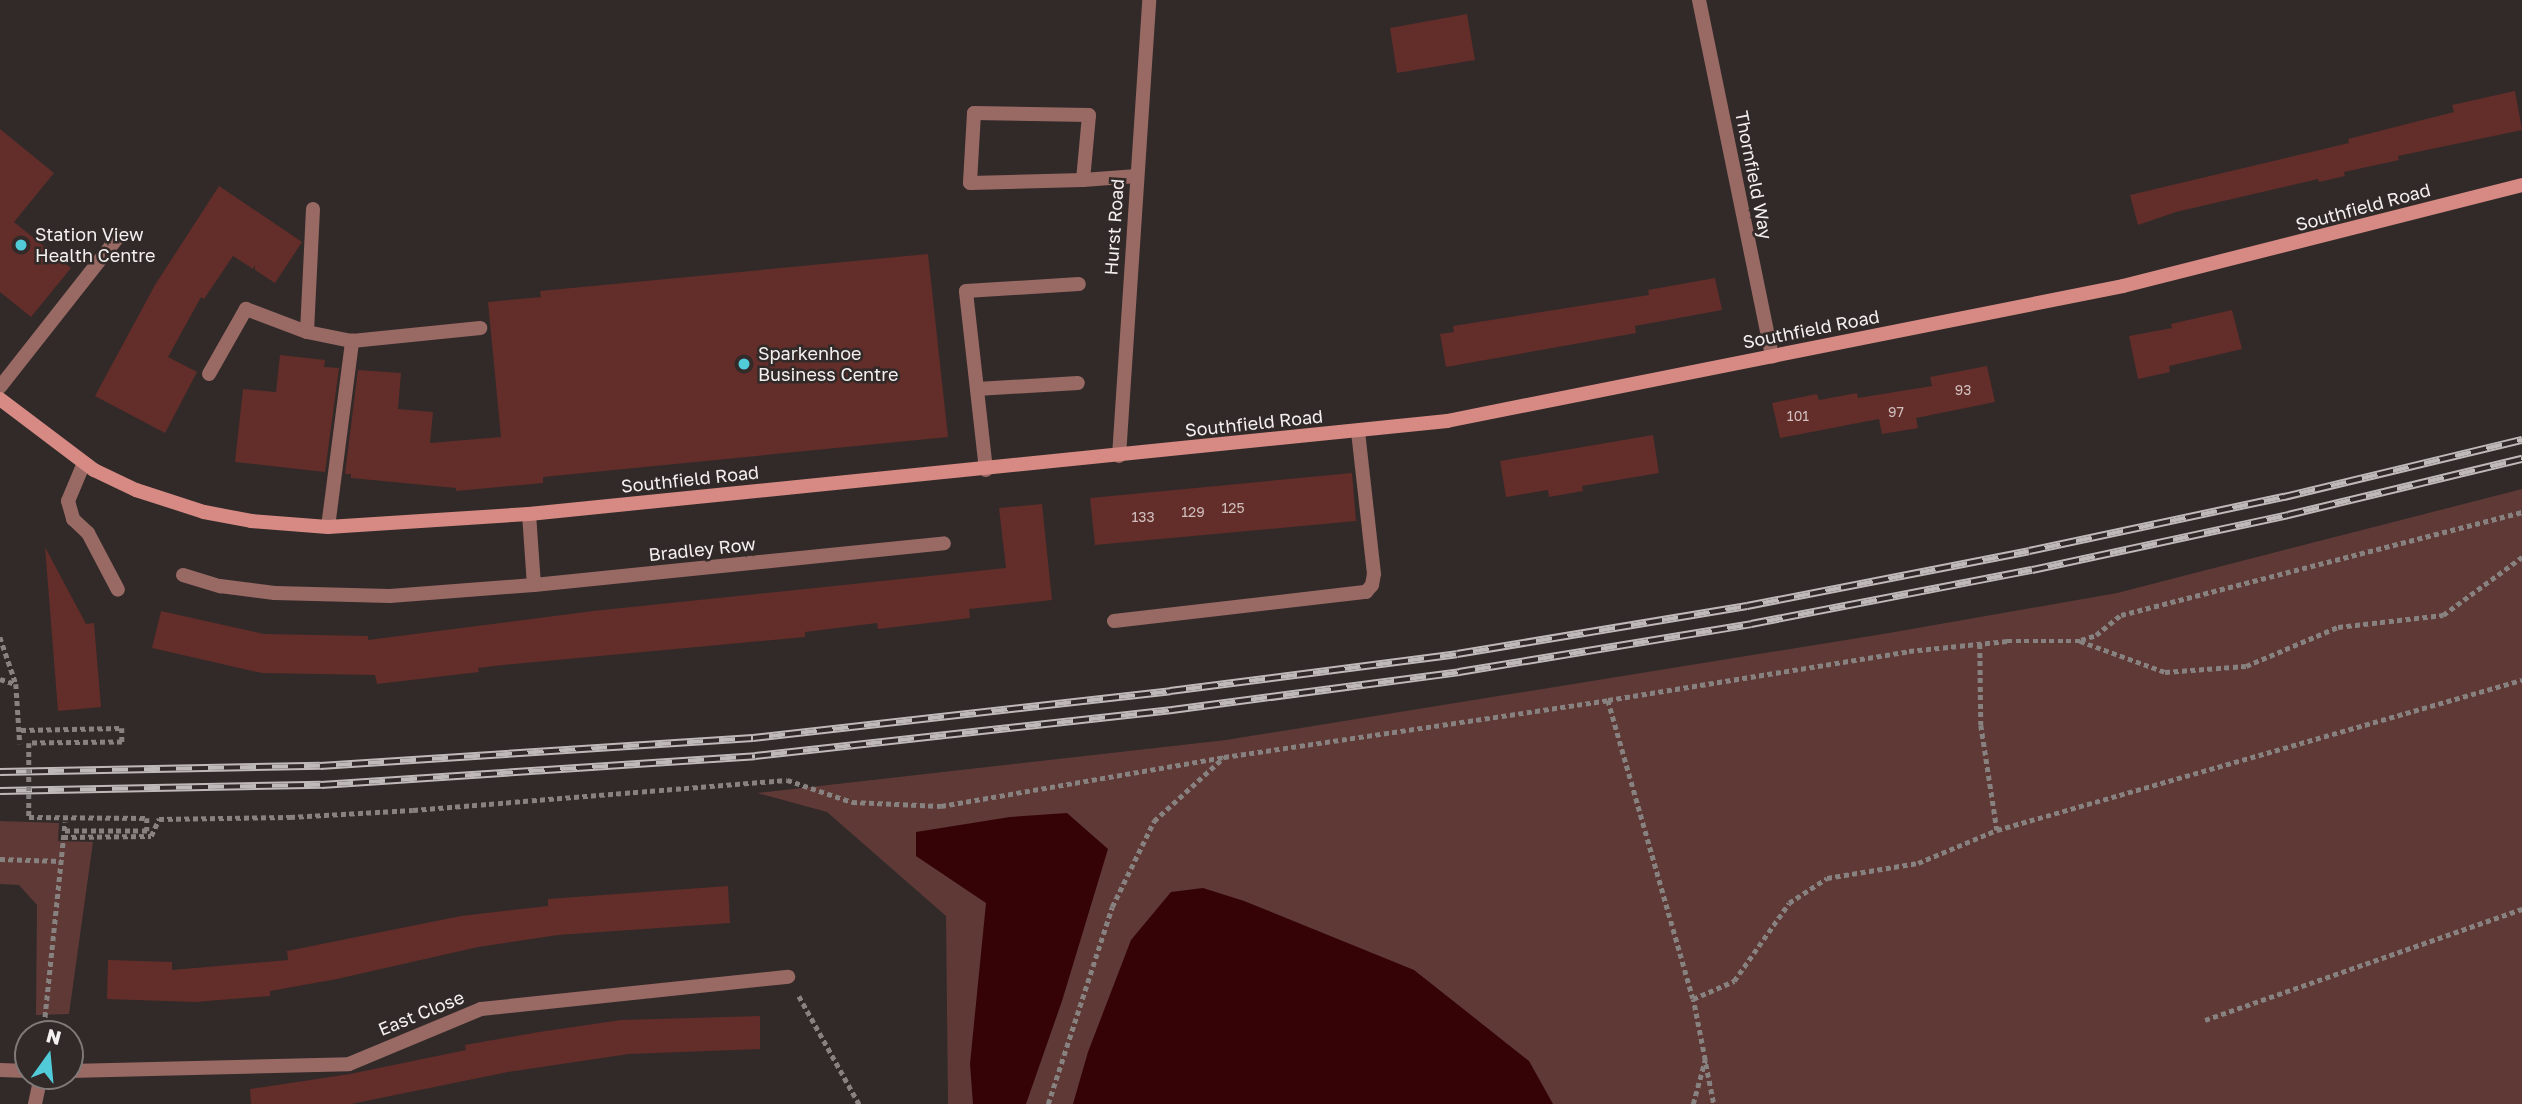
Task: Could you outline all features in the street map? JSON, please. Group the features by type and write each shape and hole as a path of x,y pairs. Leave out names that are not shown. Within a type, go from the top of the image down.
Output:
{"main road":[{"name":"Southfield Road","path":"0,398 84,463 136,490 204,512 277,524 328,527 427,523 986,470 1447,421 2123,286 2522,185"}],"street":[{"name":"Hurst Road","path":"1119,456 1149,0"},
{"name":"Thornfield Way","path":"1699,0 1772,357"},
{"path":"1083,180 1089,115 974,113 970,183 1083,180 1137,176"},
{"path":"307,332 313,209"},
{"path":"0,387 119,236"},
{"path":"986,470 967,291 1079,284"},
{"path":"209,374 246,309 307,332 352,341 480,328"},
{"path":"328,527 352,341"},
{"path":"976,389 1078,383"},
{"path":"1114,621 1366,592 1372,585 1374,574 1358,432"},
{"path":"84,463 68,501 73,519 88,533 118,590"},
{"path":"529,514 534,585"},
{"name":"Bradley Row","path":"183,575 219,586 275,593 390,596 534,585 944,543"},
{"name":"East Close","path":"84,1071 349,1064 481,1009 788,977"}],"path":[{"path":"63,837 151,836 159,819 290,817 399,811 787,780 852,802 941,806 1224,757 1608,700 1909,651 1980,644 2080,641 2096,635 2121,615 2522,512"},
{"path":"2080,641 2165,672 2246,666 2338,627 2443,615 2522,557"},
{"path":"0,637 16,684 20,744"},
{"path":"1980,644 1981,725 1997,830"},
{"path":"0,679 16,684"},
{"path":"1693,999 1734,981 1789,903 1827,877 1918,863 1997,830 2522,680"},
{"path":"1608,700 1693,999 1714,1104"},
{"path":"21,730 122,728 122,742 29,743 29,817 146,818 146,831 64,831"},
{"path":"1048,1104 1112,907 1154,821 1224,757"},
{"path":"44,1020 65,822"},
{"path":"0,859 61,862"},
{"path":"2205,1020 2522,909"},
{"path":"788,977 859,1104"},
{"path":"1693,1104 1705,1060"}],"shaded area":[{"path":"2522,489 2522,1104 948,1104 946,916 827,812 757,793 1226,740 1889,633 2117,593"},
{"path":"1067,813 1108,849 1062,1001 1026,1104 973,1104 970,1064 986,903 916,856 916,832 1010,817"},
{"path":"0,821 59,823 58,841 93,842 69,1014 36,1015 37,905 19,885 0,884"},
{"path":"1203,888 1244,901 1414,970 1529,1061 1553,1104 1073,1104 1088,1052 1131,940 1171,892"}],"building":[{"path":"1467,14 1475,60 1397,73 1390,28"},
{"path":"2515,91 2522,130 2398,156 2399,160 2344,172 2345,176 2319,182 2318,179 2176,212 2138,225 2130,195 2349,143 2348,139 2454,112 2452,105"},
{"name":"Station View Health Centre","path":"0,129 54,173 14,222 71,268 31,317 0,292"},
{"path":"219,186 302,242 275,283 255,270 255,265 253,269 233,256 204,299 201,297 168,357 197,372 165,433 95,396 155,285"},
{"name":"Sparkenhoe Business Centre","path":"928,254 948,437 543,477 543,483 456,491 456,488 351,478 351,474 345,474 358,370 401,373 398,409 433,412 430,443 501,437 488,302 541,297 540,291"},
{"path":"1715,278 1722,310 1635,326 1636,333 1446,367 1440,334 1454,332 1453,326 1649,295 1648,290"},
{"path":"2232,310 2242,349 2169,366 2170,372 2138,379 2129,336 2172,328 2171,324"},
{"path":"280,355 325,360 324,367 339,368 325,472 235,462 243,389 276,392"},
{"path":"1987,366 1995,402 1916,418 1918,428 1882,434 1879,419 1780,438 1772,403 1817,394 1819,400 1857,393 1858,398 1932,386 1930,377"},
{"path":"1653,435 1659,473 1582,486 1583,491 1549,497 1548,490 1506,497 1500,461"},
{"path":"1352,473 1356,521 1095,545 1090,498"},
{"path":"1042,504 1052,600 969,609 970,618 878,629 877,623 805,632 805,637 503,665 478,668 479,672 377,684 375,675 262,673 152,648 161,611 264,634 368,636 368,640 593,611 1006,568 999,508"},
{"path":"45,547 86,624 94,623 101,707 58,711"},
{"path":"728,886 730,923 558,935 478,947 337,979 270,991 270,996 195,1002 107,999 108,960 172,962 172,970 288,960 287,951 461,916 548,906 548,899"},
{"path":"760,1016 760,1049 629,1054 508,1072 351,1104 251,1104 250,1089 350,1074 466,1050 465,1045 539,1032 621,1020"}],"railway":[{"path":"0,772 320,766 753,738 1170,691 1457,654 1747,606 2029,551 2284,497 2522,440"},
{"path":"0,791 321,785 755,756 1172,710 1459,672 1751,624 2032,570 2288,515 2522,459"}],"place":[{"name":"Station View Health Centre","path":"21,245"},
{"name":"Sparkenhoe Business Centre","path":"744,364"}]}
